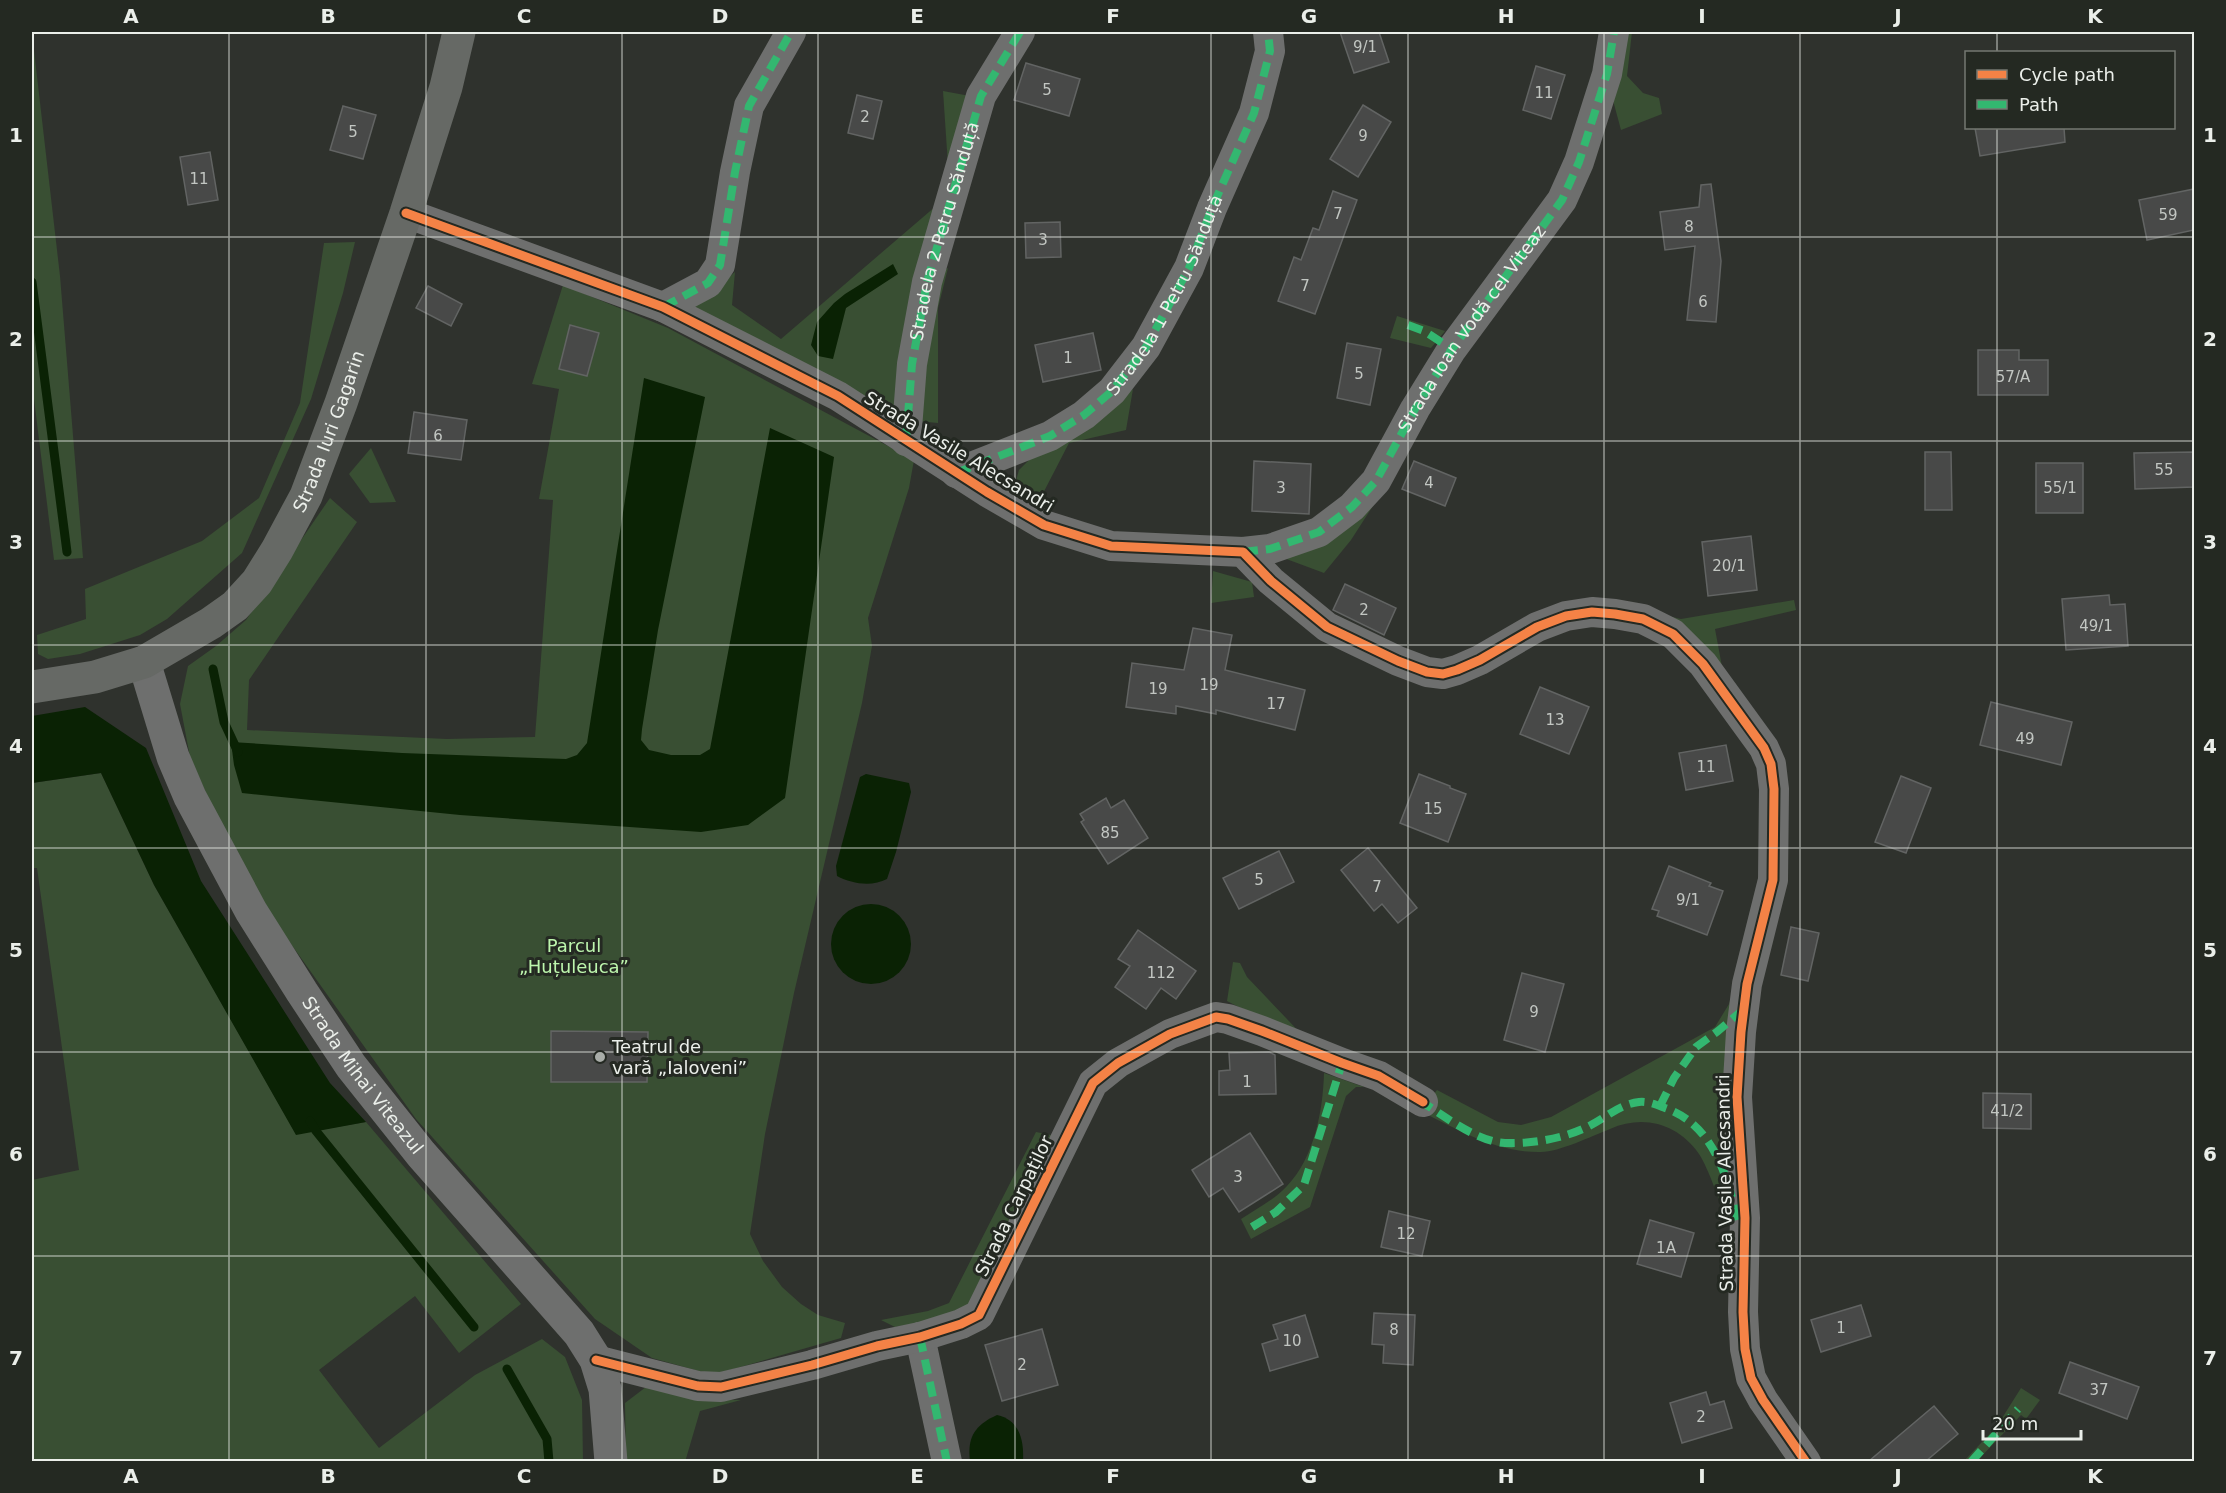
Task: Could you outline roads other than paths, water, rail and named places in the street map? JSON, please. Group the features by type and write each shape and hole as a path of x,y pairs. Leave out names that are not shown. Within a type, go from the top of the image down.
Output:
{"main road":[{"name":"Strada Iuri Gagarin","path":"32,687 94,677 144,662 211,623 235,606 257,582 306,496 341,403 406,213 446,87 459,32"}],"street":[{"path":"663,307 708,283 720,265 735,172 750,106 791,32"},
{"name":"Stradela 2 Petru Sănduță","path":"906,441 912,364 927,282 981,96 1020,32"},
{"name":"Stradela 1 Petru Sănduță","path":"956,472 1050,436 1084,415 1112,391 1146,347 1189,268 1212,208 1254,113 1270,51 1268,32"},
{"name":"Strada Ioan Vodă cel Viteaz","path":"1244,552 1270,549 1318,532 1352,507 1376,481 1415,409 1452,349 1562,200 1579,162 1607,74 1614,32"},
{"name":"Strada Vasile Alecsandri","path":"406,213 663,307 838,396 906,441 1044,525 1112,546 1244,552 1271,581 1327,627 1398,661 1427,672 1443,674 1457,670 1480,660 1537,627 1566,616 1592,612 1615,614 1643,619 1673,634 1704,664 1764,748 1771,764 1774,789 1773,880 1747,984 1737,1097 1744,1218 1743,1312 1745,1349 1751,1378 1763,1400 1806,1461"},
{"name":"Strada Mihai Viteazul","path":"144,662 174,757 190,797 251,911 302,992 351,1066 421,1154 550,1298 579,1333 596,1360 605,1389 611,1461"},
{"name":"Strada Carpaților","path":"596,1360 698,1386 721,1387 920,1337 961,1324 979,1315 1093,1083 1118,1063 1170,1034 1216,1017 1228,1019 1379,1076 1423,1102"},
{"path":"920,1337 946,1461"}],"waterway":[{"path":"32,282 67,552"},
{"path":"213,669 224,722 238,752"},
{"path":"310,1121 474,1327"},
{"path":"507,1369 547,1439 549,1462"}],"place":[{"name":"Teatrul de vară „Ialoveni”","path":"600,1057"}],"park label":[{"name":"Parcul „Huțuleuca”","path":"574,956"}]}
